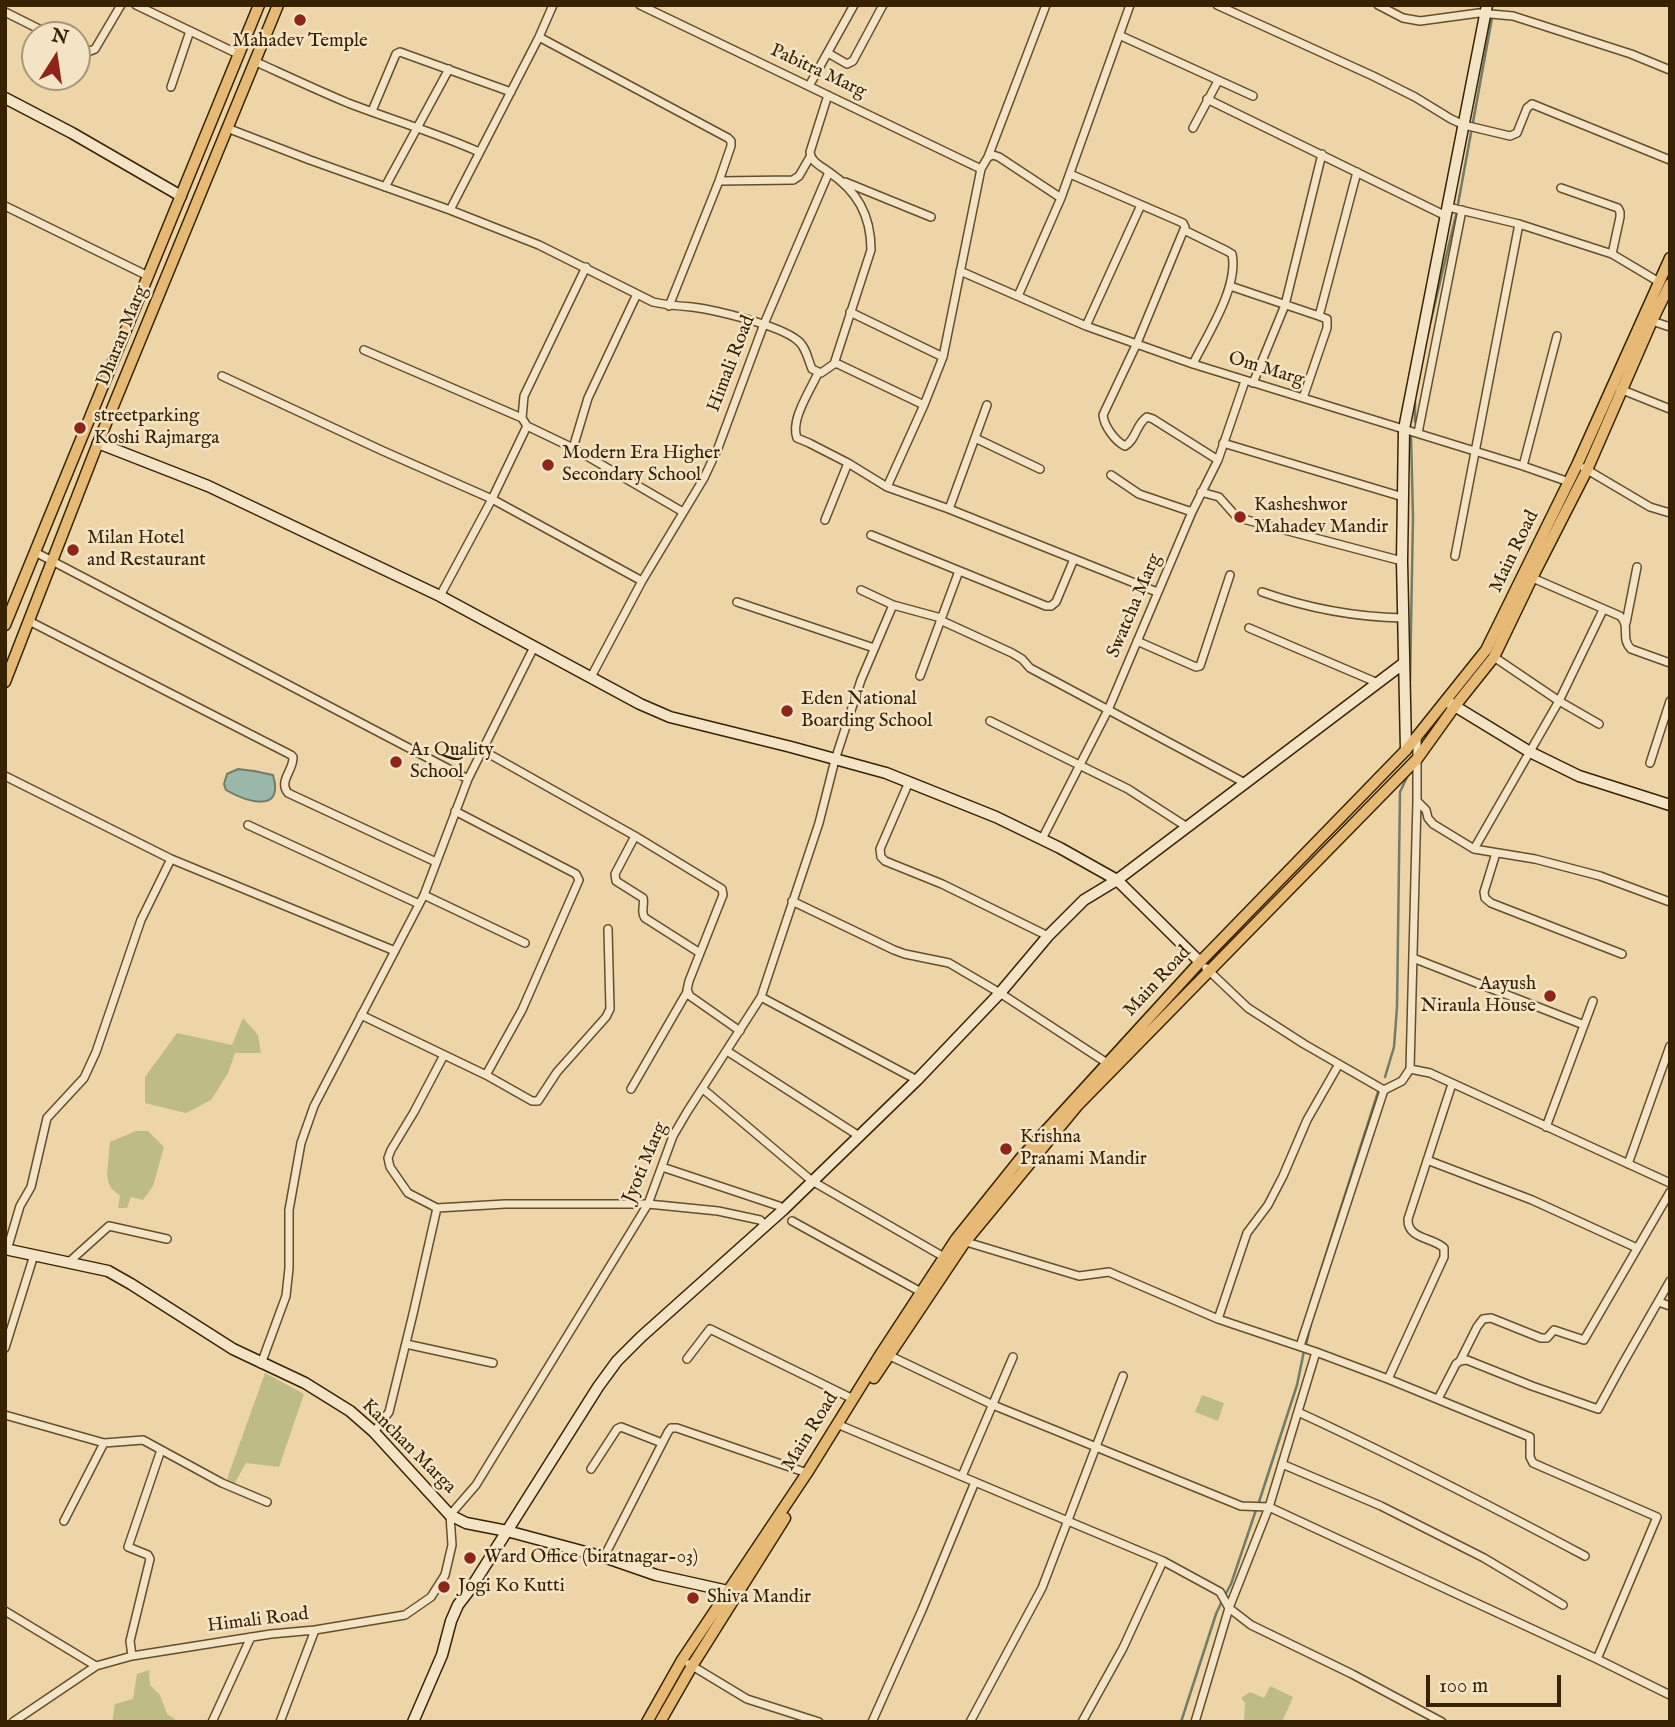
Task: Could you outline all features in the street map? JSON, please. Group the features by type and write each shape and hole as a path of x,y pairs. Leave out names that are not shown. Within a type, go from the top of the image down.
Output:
{"main road":[{"name":"Dharan Marg","path":"5,625 259,5"},
{"name":"Dharan Marg","path":"5,682 98,443 278,5"},
{"name":"Main Road","path":"1618,388 1652,321 1670,258"},
{"name":"Main Road","path":"647,1722 960,1240 1020,1159 1107,1063 1417,759 1486,650 1528,576 1582,467 1664,283"},
{"name":"Main Road","path":"660,1722 687,1663 728,1591 840,1425 853,1399 886,1354 944,1257 1204,966 1494,657 1569,482 1582,467"}],"street":[{"path":"91,51 95,50 121,5"},
{"path":"136,5 239,54"},
{"path":"450,210 553,5"},
{"name":"Pabitra Marg","path":"640,5 981,169"},
{"path":"810,86 854,5"},
{"path":"828,53 847,64 853,61 883,5"},
{"path":"887,487 943,357 981,169 1046,5"},
{"path":"1018,296 1062,198 1130,5"},
{"path":"1217,5 1373,76 1464,125 1510,136 1517,133 1527,108 1532,104 1670,160"},
{"path":"1378,5 1403,18 1420,21 1486,10 1513,16 1631,54 1670,70"},
{"path":"1418,433 1464,125 1486,10"},
{"path":"5,12 23,21"},
{"path":"171,87 190,31"},
{"path":"1119,35 1252,96"},
{"path":"539,37 730,139 731,146 719,181 668,306"},
{"path":"372,111 398,53 404,52 511,92"},
{"path":"254,61 372,111 480,152"},
{"path":"385,187 449,69"},
{"path":"1193,128 1218,81"},
{"path":"719,181 793,180 799,176 810,157 828,95"},
{"path":"5,98 181,196"},
{"path":"1207,99 1357,172 1453,210 1519,224 1612,254 1664,283"},
{"path":"228,128 539,245 653,302 668,306 693,307 764,324 798,340 812,369 818,373 834,364 871,250 871,233 861,205 844,182"},
{"name":"Swatcha Marg","path":"1042,839 1108,710 1157,592 1285,305 1322,154"},
{"path":"810,157 844,182 931,217"},
{"path":"988,157 999,157 1062,198"},
{"name":"Himali Road","path":"591,677 642,581 704,478 718,448 764,324 829,172"},
{"path":"1319,316 1357,172"},
{"path":"1070,174 1183,223 1184,230 1137,344 1103,415 1104,422 1125,446 1130,443 1143,419 1147,417 1218,460"},
{"path":"1561,188 1618,208 1620,217 1612,254"},
{"path":"1086,326 1141,205"},
{"path":"5,206 148,276"},
{"path":"1406,750 1402,561 1404,429 1453,210"},
{"path":"1455,556 1519,224"},
{"path":"1184,230 1232,254 1233,260 1228,293 1193,364"},
{"path":"440,596 492,499 525,422 524,396 586,267"},
{"name":"Om Marg","path":"960,271 1086,326 1193,364 1569,482"},
{"path":"1230,286 1327,319 1327,328 1303,398"},
{"path":"573,448 588,398 637,294"},
{"path":"850,312 943,357"},
{"path":"1652,321 1670,327"},
{"path":"1524,466 1557,336"},
{"path":"364,350 525,422 683,512"},
{"path":"834,364 924,405"},
{"path":"818,373 797,419 794,430 797,438 848,463 887,487 1157,592"},
{"path":"222,376 492,499 642,581"},
{"path":"1618,388 1670,409"},
{"path":"949,509 987,405"},
{"path":"975,438 1040,469"},
{"path":"98,443 208,486 440,596 640,704 670,717 886,773 996,817 1042,839 1117,880 1248,1008 1384,1090"},
{"path":"1223,443 1403,496"},
{"path":"825,520 848,463"},
{"path":"1582,467 1650,507 1670,513"},
{"path":"1111,475 1139,494 1192,512"},
{"path":"1201,492 1219,497 1235,515 1243,519 1402,561"},
{"path":"871,535 1049,606 1056,602 1074,559"},
{"path":"35,552 468,779"},
{"path":"1637,567 1625,624 1625,640 1631,649 1670,663"},
{"path":"920,676 959,571"},
{"path":"1137,641 1196,667 1200,666 1230,575"},
{"path":"1528,576 1620,617 1625,624"},
{"path":"861,590 893,605 941,619 1012,653 1030,668 1245,783"},
{"path":"5,592 17,597"},
{"path":"1262,592 1366,617 1403,618"},
{"path":"737,601 874,648"},
{"name":"Jyoti Marg","path":"450,1515 475,1485 648,1204 673,1136 761,997 819,823 835,760 861,680 893,605"},
{"path":"1474,849 1559,701 1603,610"},
{"path":"29,621 291,755 293,763 284,785 288,793 436,862"},
{"path":"1249,628 1378,683"},
{"path":"261,1364 286,1296 289,1210 301,1143 314,1106 424,895 468,779 534,647"},
{"path":"1494,657 1559,701 1599,724"},
{"path":"413,1722 442,1656 458,1605 617,1361 766,1226 917,1080 1084,900 1117,880 1404,663"},
{"path":"1650,764 1670,701"},
{"path":"1450,703 1530,752 1579,776 1670,805"},
{"path":"990,721 1128,789 1187,827"},
{"path":"1300,1346 1384,1090 1402,1081 1410,1069 1417,736"},
{"path":"482,750 635,836 723,890 687,992 631,1089"},
{"path":"5,776 171,859 395,951"},
{"path":"909,782 880,849 881,857 1048,936"},
{"path":"1417,801 1426,810 1433,824 1474,849 1535,859 1600,876 1670,902"},
{"path":"455,811 576,874 579,880 522,1010 486,1075"},
{"path":"248,825 419,904"},
{"path":"635,836 615,874 616,881 643,898 642,913 645,918 700,953"},
{"path":"1496,853 1484,892 1485,898 1491,903 1622,954"},
{"path":"6,1250 20,1206 31,1187 47,1118 84,1078 96,1052 141,920 171,859"},
{"path":"424,895 524,943"},
{"path":"792,901 894,950 949,962 1107,1063"},
{"path":"361,1015 536,1102 540,1100 557,1072 608,1014 608,929"},
{"path":"1413,958 1584,1025"},
{"path":"687,992 740,1031"},
{"path":"761,997 917,1080"},
{"path":"1546,1127 1593,1001"},
{"path":"1628,1164 1670,1046"},
{"path":"727,1051 859,1136"},
{"path":"444,1055 388,1158 390,1167 408,1193 438,1208 505,1204 648,1204 718,1211 760,1220 766,1226"},
{"path":"1218,1319 1247,1233 1268,1205 1307,1120 1339,1063"},
{"path":"1410,1069 1430,1073 1670,1183"},
{"path":"1388,1379 1444,1257 1444,1248 1439,1243 1411,1232 1408,1219 1452,1084"},
{"path":"703,1089 812,1181 944,1257"},
{"path":"1427,1160 1532,1200 1637,1248"},
{"path":"662,1167 779,1206 783,1210"},
{"path":"1438,1399 1483,1319 1491,1318 1541,1338 1547,1338 1554,1330 1584,1340 1670,1192"},
{"path":"374,1432 389,1412 438,1208"},
{"path":"792,1222 921,1292"},
{"path":"69,1262 109,1226 167,1239"},
{"path":"960,1240 1079,1276 1109,1272 1218,1319 1388,1379 1530,1437 1530,1457 1533,1463 1657,1517 1597,1659"},
{"name":"Kanchan Marga","path":"6,1250 108,1271 233,1349 305,1383 350,1411 374,1432 450,1515 466,1523 604,1557 656,1575 728,1591"},
{"path":"5,1348 34,1255"},
{"path":"1460,1361 1467,1360 1598,1409 1670,1282"},
{"path":"1659,1302 1670,1306"},
{"path":"687,1359 710,1329 853,1399"},
{"path":"406,1344 493,1363"},
{"path":"1195,1722 1230,1608 1269,1507 1316,1352"},
{"path":"886,1354 993,1405 1245,1507 1269,1507 1670,1695"},
{"path":"962,1476 1013,1357"},
{"path":"970,1722 1042,1588 1122,1376"},
{"path":"1298,1412 1382,1451 1585,1556"},
{"path":"5,1415 104,1443 143,1440 222,1483 267,1502"},
{"path":"840,1425 1163,1561 1220,1592 1230,1608 1251,1625 1442,1722"},
{"path":"591,1469 621,1427 662,1443"},
{"path":"604,1557 671,1428 807,1473"},
{"path":"64,1521 104,1443"},
{"path":"132,1656 130,1641 150,1559 148,1555 128,1547 161,1450"},
{"path":"1282,1464 1393,1512 1484,1558 1563,1605"},
{"path":"872,1722 975,1482"},
{"name":"Himali Road","path":"13,1722 96,1666 132,1656 405,1615 431,1597 445,1575 452,1545 450,1515"},
{"path":"1082,1722 1123,1648 1163,1561"},
{"path":"5,1611 96,1666"},
{"path":"280,1722 314,1630"},
{"path":"212,1722 251,1637"},
{"path":"687,1663 747,1699 818,1722"}],"shaded area":[{"path":"238,769 273,775 273,796 261,802 252,801 226,790 224,784 227,774"},
{"path":"243,1018 258,1035 261,1053 235,1053 228,1073 211,1100 186,1113 145,1103 145,1077 177,1033 232,1045"},
{"path":"136,1131 148,1131 164,1147 153,1186 143,1200 131,1197 127,1208 118,1208 120,1196 110,1187 107,1175 110,1142"},
{"path":"265,1373 304,1394 279,1467 246,1463 234,1484 227,1479"},
{"path":"1202,1395 1224,1403 1218,1421 1195,1412"},
{"path":"149,1670 150,1685 160,1695 167,1714 175,1719 174,1722 112,1722 115,1704 133,1699 137,1674"},
{"path":"1270,1686 1293,1697 1282,1722 1244,1722 1245,1703 1241,1698 1250,1692 1264,1698"}],"waterway":[{"path":"1427,337 1456,215 1492,18"},
{"path":"1415,402 1415,422"},
{"path":"1410,681 1413,518 1411,435"},
{"path":"1385,1077 1394,1047 1400,792 1408,775"},
{"path":"1310,1304 1378,1092"},
{"path":"1306,1345 1312,1319"},
{"path":"1258,1505 1297,1385 1304,1351"},
{"path":"1225,1595 1256,1510"},
{"path":"1181,1722 1222,1601"}],"place":[{"name":"Mahadev Temple","path":"300,20"},
{"name":"streetparking Koshi Rajmarga","path":"80,428"},
{"name":"Modern Era Higher Secondary School","path":"548,465"},
{"name":"Kasheshwor Mahadev Mandir","path":"1240,517"},
{"name":"Milan Hotel and Restaurant","path":"73,550"},
{"name":"Eden National Boarding School","path":"787,711"},
{"name":"A1 Quality School","path":"396,762"},
{"name":"Aayush Niraula House","path":"1550,996"},
{"name":"Krishna Pranami Mandir","path":"1006,1149"},
{"name":"Ward Office (biratnagar-03)","path":"470,1558"},
{"name":"Jogi Ko Kutti","path":"444,1587"},
{"name":"Shiva Mandir","path":"693,1598"}]}
